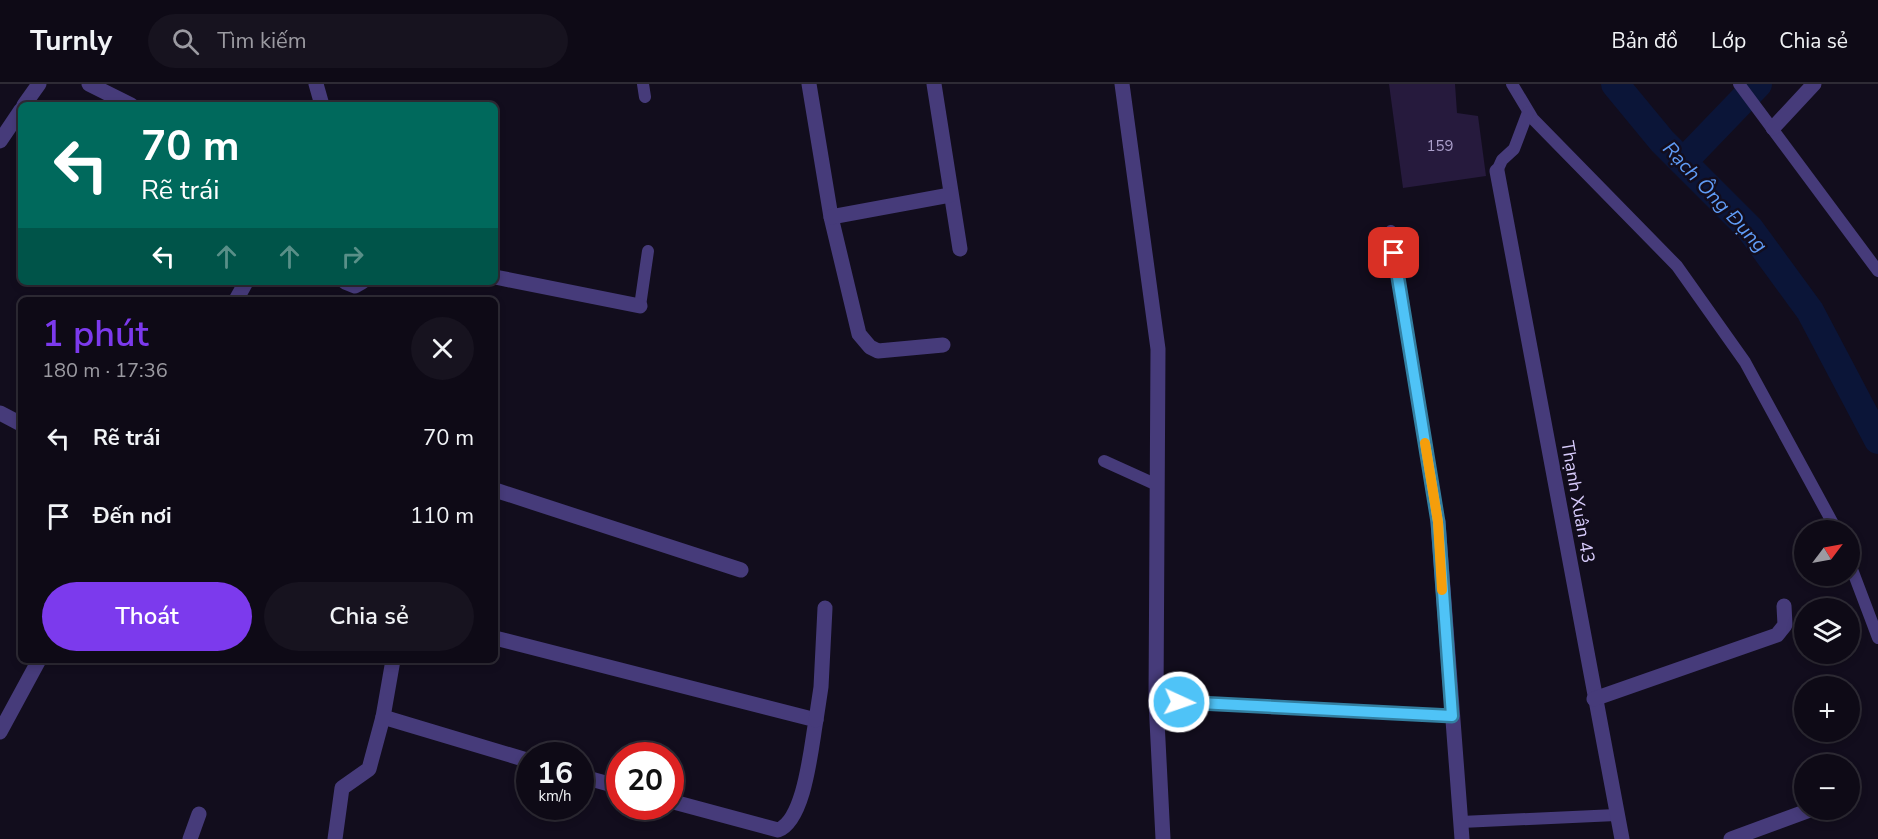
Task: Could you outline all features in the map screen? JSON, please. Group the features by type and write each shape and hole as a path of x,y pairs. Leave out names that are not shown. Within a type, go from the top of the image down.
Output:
{"street":[{"path":"26,102 39,84"},
{"path":"88,84 125,102"},
{"path":"316,84 321,102"},
{"path":"809,84 831,217 856,326 864,340 878,351 943,345"},
{"path":"934,84 960,249"},
{"path":"1122,84 1158,349 1156,701 1163,839"},
{"path":"1772,127 1814,84"},
{"path":"0,141 18,114"},
{"name":"Thạnh Xuân 43","path":"1497,171 1622,839"},
{"path":"831,217 950,195"},
{"path":"498,278 640,306"},
{"path":"0,413 18,422"},
{"path":"498,491 741,570"},
{"path":"1438,522 1462,839"},
{"path":"1594,699 1777,635 1785,625 1784,606"},
{"path":"684,805 778,830 791,821 799,804 816,720 821,687 825,608"},
{"path":"498,639 816,720"},
{"path":"0,732 37,663"},
{"path":"335,839 342,788 354,778 364,775 369,769 383,717 392,663"},
{"path":"383,717 516,757"},
{"path":"190,839 199,814"},
{"path":"1731,839 1794,816"}],"lane":[{"path":"643,84 645,97"},
{"path":"1512,84 1528,112 1677,266 1745,362 1831,520"},
{"path":"1739,84 1878,271"},
{"path":"1497,171 1502,160 1514,149 1528,112"},
{"path":"1391,231 1438,522"},
{"path":"640,306 648,251"},
{"path":"1104,461 1157,485"},
{"path":"1858,586 1878,638"},
{"path":"1156,701 1452,716"},
{"path":"1461,822 1616,814"}],"building":[{"path":"1389,84 1455,84 1457,113 1478,116 1486,176 1403,188"}],"waterway":[{"name":"Rạch Ông Đụng","path":"1615,84 1662,141 1750,229 1810,311 1878,440"},
{"path":"1683,162 1758,84"}],"slow traffic":[{"path":"1425,443 1438,522 1442,590"}],"route":[{"path":"1179,702 1452,716 1438,522 1394,253"}]}
